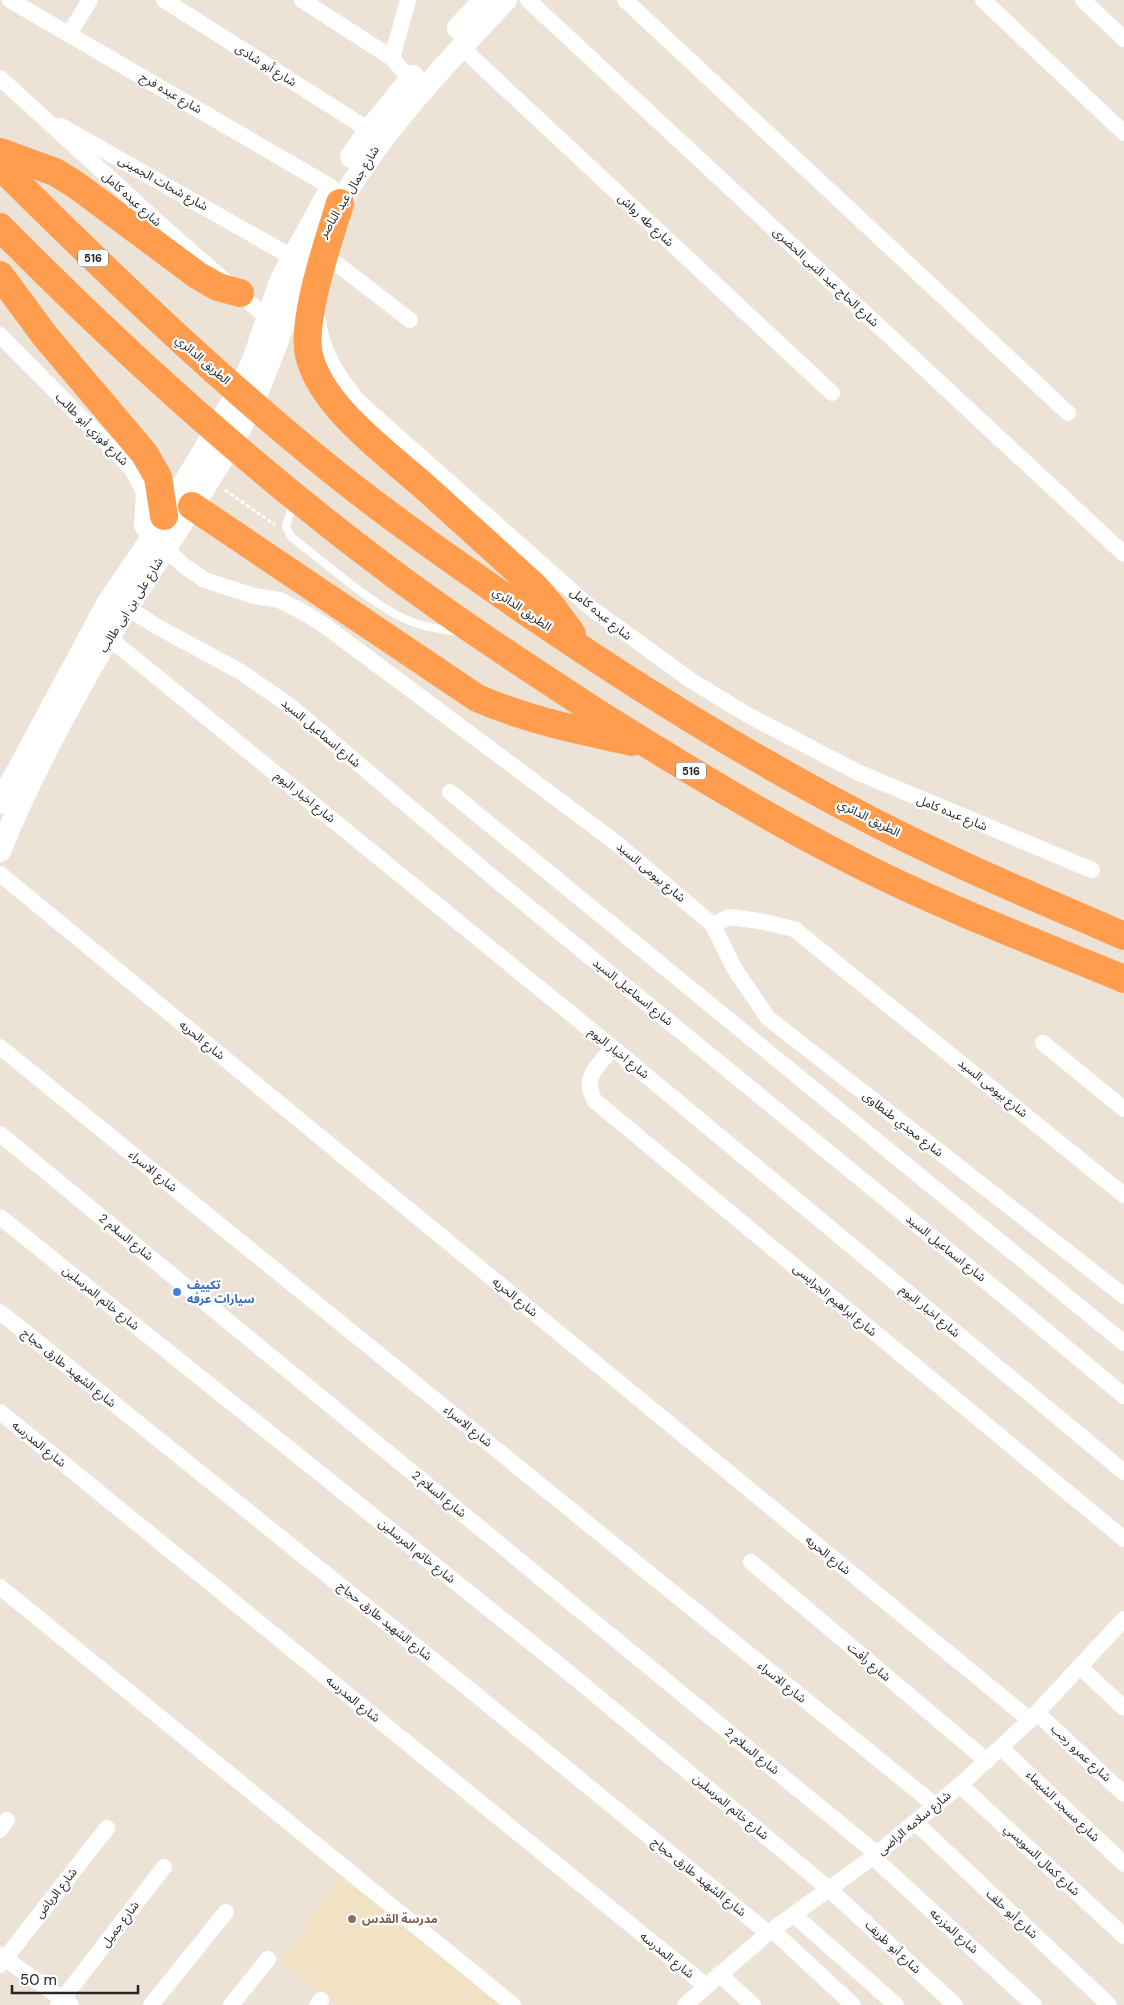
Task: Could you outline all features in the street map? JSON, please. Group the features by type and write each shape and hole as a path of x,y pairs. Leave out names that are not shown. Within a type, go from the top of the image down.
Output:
{"highway":[{"path":"0,152 55,172 76,185 197,275 218,287 240,293"},
{"name":"الطريق الدائري","path":"0,166 98,263 188,348 314,456 449,559 582,650 678,712 804,785 958,863 1124,936"},
{"path":"341,191 308,329 310,355 318,376 336,404 365,433 533,585 554,608 582,650"},
{"name":"516","path":"0,226 70,298 160,381 295,497 395,575 478,635 652,747 728,793 876,873 937,902 1124,979"},
{"path":"0,275 45,336 144,453 158,477 160,534"},
{"path":"192,506 477,698 506,711 543,723 652,747"}],"street":[{"name":"شارع عبده فرج","path":"10,0 341,191"},
{"path":"69,34 90,0"},
{"name":"شارع أبو شادى","path":"164,0 369,130"},
{"path":"302,0 392,58 415,86"},
{"path":"392,58 408,0"},
{"name":"شارع جمال عبد الناصر","path":"262,363 266,317 280,279 292,257 370,154 415,86 484,0"},
{"name":"شارع جمال عبد الناصر","path":"262,363 369,130 415,86 461,47 506,0"},
{"name":"شارع الحاج عبد النبى الحضرى","path":"528,0 1124,554"},
{"path":"625,0 1068,413"},
{"path":"983,0 1124,133"},
{"path":"1083,0 1124,39"},
{"name":"شارع طه رواش","path":"461,47 832,392"},
{"name":"شارع عبده كامل","path":"0,78 33,110 266,317"},
{"name":"شارع شحات الجمينى","path":"33,110 292,257"},
{"name":"شارع عبده كامل","path":"341,191 318,320 320,339 341,381 359,402 591,608 692,681 800,744 914,798 1092,870"},
{"path":"329,258 410,320"},
{"name":"شارع فوزي أبو طالب","path":"0,335 132,469 144,492 142,526 160,534"},
{"name":"شارع على بن ابى طالب","path":"0,803 107,604 160,534 192,506 234,438 262,363"},
{"name":"شارع على بن ابى طالب","path":"0,851 48,748 109,638 128,608 160,534 218,428 262,363"},
{"name":"شارع بيومى السيد","path":"160,534 205,580 254,596 279,600 303,612 324,626 615,842 713,925 729,917 794,929 1124,1195"},
{"name":"شارع اسماعيل السيد","path":"128,608 156,626 241,672 290,706 502,885 998,1290 1124,1396"},
{"name":"شارع اخبار اليوم","path":"109,638 613,1048 1124,1472"},
{"path":"450,792 1124,1343"},
{"name":"شارع الحريه","path":"0,874 1033,1717"},
{"name":"شارع مجدي طنطاوى","path":"713,925 734,968 768,1018 1124,1296"},
{"path":"1043,1043 1124,1109"},
{"name":"شارع الاسراء","path":"0,1046 936,1806"},
{"name":"شارع ابراهيم الجرايسى","path":"613,1048 590,1078 589,1091 596,1101 1124,1539"},
{"name":"شارع السلام 2","path":"0,1134 875,1856"},
{"name":"شارع خاتم المرسلين","path":"0,1218 574,1677 830,1890"},
{"name":"شارع الشهيد طارق حجاج","path":"0,1312 770,1932 853,2005"},
{"name":"شارع المدرسه","path":"0,1412 706,1986"},
{"name":"شارع رأفت","path":"751,1562 987,1761"},
{"path":"0,1587 513,2005"},
{"name":"شارع سلامه الراضى","path":"685,2005 770,1932 875,1856 960,1785 1033,1717 1124,1619"},
{"path":"1080,1667 1124,1708"},
{"name":"شارع عمرو رجب","path":"1033,1717 1124,1794"},
{"name":"شارع مسجد الشيماء","path":"1001,1748 1124,1864"},
{"name":"شارع كمال السويسي","path":"960,1785 1124,1936"},
{"name":"شارع أبو حلف","path":"916,1823 1109,2005"},
{"name":"شارع الرياض","path":"2,1959 107,1828"},
{"name":"شارع المزرعه","path":"875,1856 1034,2005"},
{"name":"شارع جميل","path":"64,2003 164,1866"},
{"name":"شارع أبو ظريف","path":"830,1890 955,2005"},
{"path":"151,2005 226,1912"},
{"path":"794,1915 896,2005"},
{"path":"2,1959 64,2003"},
{"path":"231,2005 268,1959"},
{"path":"719,1974 753,2005"}],"lane":[{"path":"295,497 286,522 288,534 358,589 403,618 427,627 478,635"}],"path":[{"path":"208,479 288,534"}],"shaded area":[{"name":"مدرسة القدس","path":"341,1876 499,2005 339,2005 280,1961"}],"place":[{"name":"تكييف سيارات عرفه","path":"177,1292"},
{"name":"مدرسة القدس","path":"352,1919"}]}
